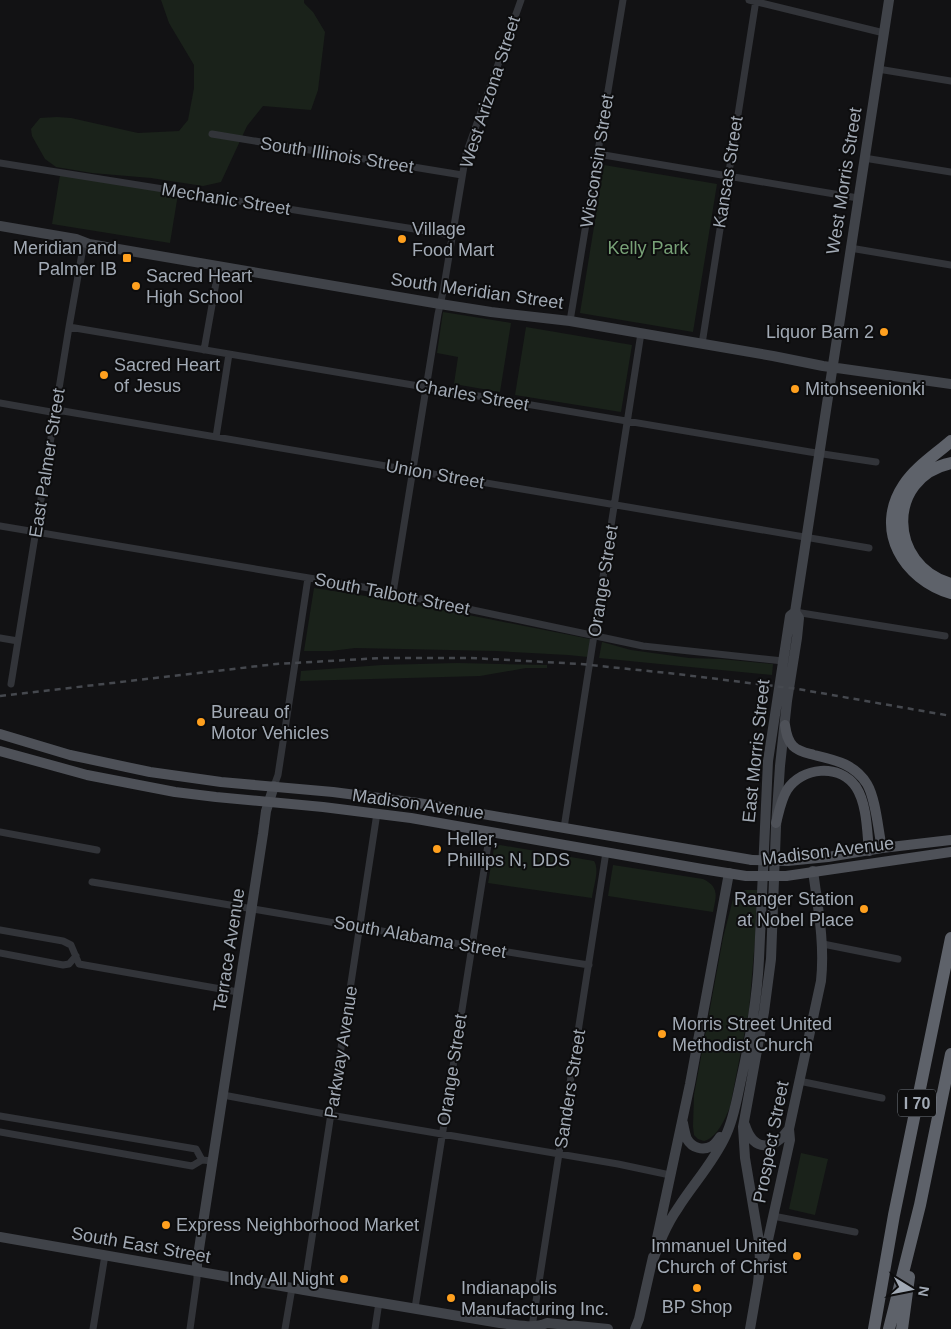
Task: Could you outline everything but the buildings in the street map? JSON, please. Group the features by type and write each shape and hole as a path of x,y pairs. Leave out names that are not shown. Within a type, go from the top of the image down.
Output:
{"highway":[{"path":"951,441 908,480 900,493 892,521 897,548 910,569 927,583 951,593"},
{"path":"951,463 929,472 914,487 906,500 902,526 905,542 918,564 933,576 951,584"},
{"name":"I 70","path":"874,1329 907,1150 951,938"},
{"name":"I 70","path":"889,1329 920,1205 951,1054"},
{"path":"902,1329 920,1205"},
{"path":"866,1329 884,1268"}],"main road":[{"name":"West Morris Street","path":"833,367 889,0"},
{"name":"South Meridian Street","path":"0,226 440,304 570,321 833,367 951,384"},
{"name":"East Morris Street","path":"652,1263 661,1237 671,1218 723,1141 728,1130 735,1107 750,1034 758,973 768,761 790,616 795,612 833,367"},
{"name":"East Morris Street","path":"758,1283 759,1242 744,1158 743,1139 771,959 776,823 784,725 799,618 795,612"},
{"path":"784,725 787,737 794,747 803,752 847,764 864,779 872,794 882,848"},
{"name":"Madison Avenue","path":"0,734 70,756 125,768 200,779 391,799 752,860 787,861 818,858 951,840"},
{"name":"Madison Avenue","path":"0,751 63,770 121,783 183,793 377,813 752,876 786,876 951,852"},
{"path":"776,823 787,789 795,781 805,775 822,770 834,772 851,782 861,798 867,825 869,851"},
{"name":"Terrace Avenue","path":"197,1271 208,1160 223,1095 251,908 269,802 274,786"},
{"name":"Prospect Street","path":"750,1329 758,1283 790,1140 790,1129 799,1081 821,981 823,944 813,871"},
{"name":"East Morris Street","path":"635,1329 652,1263 682,1118 729,873"},
{"path":"682,1118 686,1138 695,1147 705,1149 714,1145 723,1133 735,1107"},
{"path":"745,1119 745,1125 750,1137 762,1144 778,1142 790,1129"},
{"name":"South East Street","path":"0,1237 415,1308 499,1326 540,1327 548,1323 608,1329"}],"street":[{"name":"West Arizona Street","path":"393,593 467,148 521,0"},
{"name":"Wisconsin Street","path":"570,321 623,0"},
{"path":"753,0 884,33"},
{"name":"Kansas Street","path":"702,344 753,0"},
{"path":"878,69 951,82"},
{"name":"South Illinois Street","path":"212,134 462,175"},
{"path":"598,154 858,198"},
{"path":"864,158 951,172"},
{"name":"Mechanic Street","path":"0,163 452,235"},
{"name":"East Palmer Street","path":"11,684 84,242"},
{"path":"850,248 951,265"},
{"path":"204,350 219,266"},
{"name":"Charles Street","path":"69,327 876,462"},
{"name":"Orange Street","path":"564,828 640,333"},
{"path":"216,437 229,354"},
{"name":"Union Street","path":"0,403 51,412 63,411 869,548"},
{"name":"South Talbott Street","path":"0,526 393,593 643,646 783,661"},
{"name":"Terrace Avenue","path":"274,786 278,775 308,578"},
{"path":"795,612 945,636"},
{"path":"0,638 18,641"},
{"name":"Parkway Avenue","path":"304,1290 377,813"},
{"path":"0,832 97,850"},
{"name":"Orange Street","path":"415,1308 490,832"},
{"name":"Sanders Street","path":"540,1327 560,1154 606,852"},
{"name":"South Alabama Street","path":"92,882 472,947 589,965"},
{"path":"0,930 63,941 71,945 79,964 238,992"},
{"path":"823,944 898,959"},
{"path":"0,953 64,964 69,964 76,956"},
{"path":"799,1081 882,1098"},
{"path":"223,1095 618,1164 670,1175"},
{"path":"0,1116 196,1149 208,1160 192,1166 0,1132"},
{"path":"773,1216 856,1232"},
{"path":"93,1329 105,1255"},
{"name":"Terrace Avenue","path":"190,1329 197,1271"},
{"path":"285,1329 292,1288"},
{"path":"375,1329 379,1302"}],"green space":[{"path":"161,0 304,0 304,3 313,12 325,32 318,90 311,110 263,106 247,126 221,182 203,186 56,167 45,159 32,136 31,129 40,118 71,118 138,133 179,131 188,120 194,88 194,65 169,23"},
{"name":"Kelly Park","path":"604,165 717,184 693,332 580,313"},
{"path":"60,175 178,194 170,243 52,224"},
{"path":"443,312 511,323 500,392 454,384 458,357 437,353"},
{"path":"526,327 632,345 621,412 515,395"},
{"path":"314,588 398,601 590,639 588,657 496,651 355,648 331,651 304,651"},
{"path":"602,642 631,650 689,658 773,664 772,675 599,658"},
{"path":"457,663 547,665 547,668 526,668 480,676 300,681 301,671 382,665"},
{"path":"500,845 594,861 596,874 592,898 488,883 494,848"},
{"path":"613,865 703,879 712,885 716,893 713,912 608,896"},
{"path":"745,890 757,890 749,1010 730,1107 717,1132 704,1141 694,1135 694,1095 723,938 734,895"},
{"path":"801,1153 828,1159 815,1215 789,1209"}],"railway":[{"path":"0,696 276,664 382,658 471,658 581,664 677,674 798,689 951,716"}],"place":[{"name":"Village Food Mart","path":"402,239"},
{"name":"Meridian and Palmer IB","path":"127,258"},
{"name":"Sacred Heart High School","path":"136,286"},
{"name":"Liquor Barn 2","path":"884,332"},
{"name":"Sacred Heart of Jesus","path":"104,375"},
{"name":"Mitohseenionki","path":"795,389"},
{"name":"Bureau of Motor Vehicles","path":"201,722"},
{"name":"Heller, Phillips N, DDS","path":"437,849"},
{"name":"Ranger Station at Nobel Place","path":"864,909"},
{"name":"Morris Street United Methodist Church","path":"662,1034"},
{"name":"Express Neighborhood Market","path":"166,1225"},
{"name":"Immanuel United Church of Christ","path":"797,1256"},
{"name":"Indy All Night","path":"344,1279"},
{"name":"BP Shop","path":"697,1288"},
{"name":"Indianapolis Manufacturing Inc.","path":"451,1298"}]}
